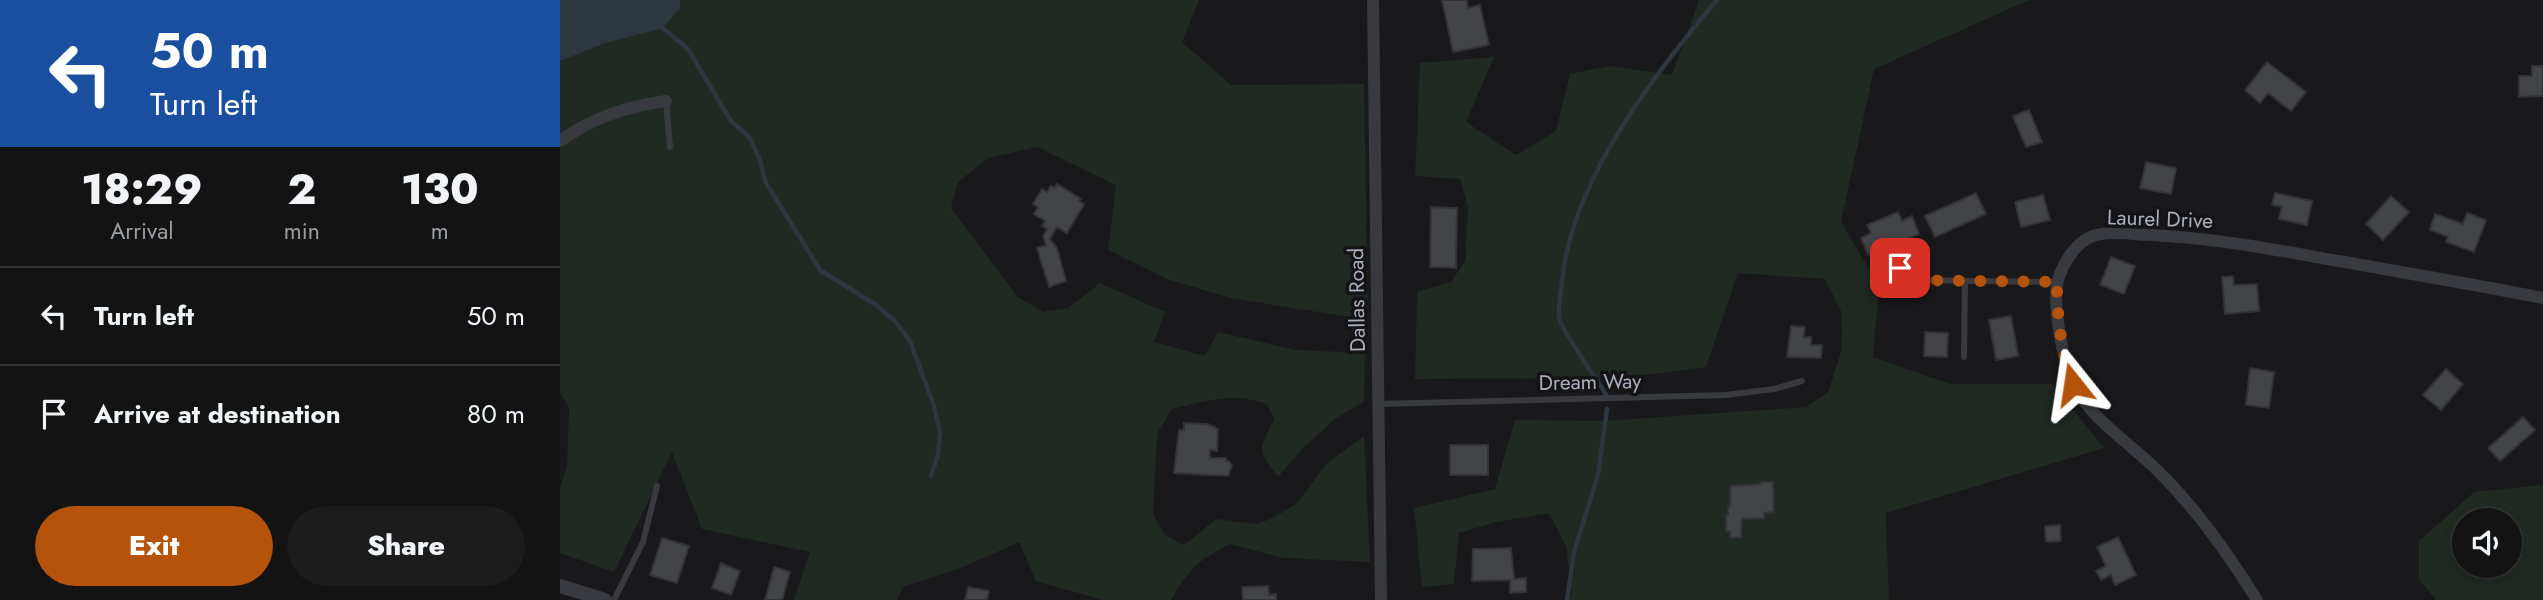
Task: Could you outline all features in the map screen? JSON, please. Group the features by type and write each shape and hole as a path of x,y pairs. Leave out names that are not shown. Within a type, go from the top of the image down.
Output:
{"street":[{"name":"Dallas Road","path":"1374,0 1381,600"},
{"path":"560,141 582,125 613,112 666,100"},
{"name":"Laurel Drive","path":"2057,282 2063,266 2074,250 2094,236 2176,236 2231,242 2543,298"},
{"path":"2057,282 2062,341 2070,376 2078,392 2197,513 2218,539 2257,600"},
{"path":"560,586 600,599"}],"lane":[{"path":"666,100 670,147"},
{"path":"1900,268 1909,280 2057,282"},
{"path":"1964,357 1965,281"},
{"name":"Dream Way","path":"1378,404 1726,395 1774,389 1802,381"},
{"path":"614,600 643,542 657,486"}],"shaded area":[{"path":"560,0 1199,0 1182,42 1231,85 1364,84 1368,320 1230,298 1167,279 1108,250 1116,185 1037,147 988,158 958,182 951,208 1018,297 1043,312 1068,308 1100,283 1165,312 1154,342 1205,356 1218,332 1296,350 1365,353 1364,402 1335,419 1303,448 1278,477 1263,455 1262,449 1274,419 1267,404 1231,398 1172,409 1157,434 1153,515 1166,536 1184,545 1216,519 1257,524 1275,517 1297,503 1327,463 1364,436 1370,562 1283,558 1230,544 1195,566 1171,600 1103,600 1036,581 1019,542 961,568 903,587 897,600 794,600 810,552 702,529 672,452 614,572 560,553 560,487 567,466 569,408 560,393"},
{"path":"560,0 680,0 680,8 663,28 605,43 560,61"},
{"path":"1699,0 2029,0 1874,69 1841,222 1879,285 1873,357 1950,384 2052,384 2104,448 1886,513 1889,600 1568,600 1572,593 1566,547 1549,513 1496,522 1459,533 1454,584 1422,587 1414,508 1495,489 1515,420 1603,421 1806,407 1828,392 1842,349 1841,311 1825,279 1738,273 1706,367 1624,378 1415,379 1417,292 1451,282 1465,261 1468,207 1460,179 1415,176 1420,63 1494,57 1466,122 1516,155 1556,131 1570,74 1609,66 1672,75"},
{"path":"2543,485 2543,600 2436,600 2419,579 2419,541 2452,512 2452,578 2522,578 2522,508 2456,508 2474,492"}],"building":[{"path":"1442,0 1467,0 1468,8 1480,5 1489,45 1453,52"},
{"path":"2267,62 2306,92 2291,111 2268,93 2260,103 2245,90"},
{"path":"2532,66 2543,66 2543,96 2519,97 2519,76 2532,76"},
{"path":"2029,110 2042,142 2026,147 2013,116"},
{"path":"2146,162 2176,168 2171,194 2140,188"},
{"path":"1057,184 1081,199 1079,201 1084,204 1067,233 1057,227 1050,239 1057,248 1066,281 1049,287 1037,248 1046,245 1043,236 1047,229 1042,226 1045,221 1034,214 1038,207 1033,204 1042,189 1047,192 1051,186 1055,188"},
{"path":"1976,193 1986,214 1935,237 1925,216"},
{"path":"2275,193 2312,201 2307,225 2279,219 2282,207 2272,205"},
{"path":"2043,195 2050,220 2021,227 2015,202"},
{"path":"2391,196 2409,212 2383,240 2366,224"},
{"path":"1431,207 1457,208 1456,268 1430,267"},
{"path":"1898,212 1902,221 1912,216 1919,234 1868,255 1861,238 1871,233 1867,225"},
{"path":"2467,213 2486,220 2474,252 2446,242 2448,237 2430,230 2435,214 2463,224"},
{"path":"2111,257 2135,266 2124,294 2100,285"},
{"path":"2233,276 2234,285 2257,284 2259,311 2225,314 2222,277"},
{"path":"2011,316 2018,356 1996,360 1989,320"},
{"path":"1791,326 1805,327 1804,337 1811,337 1811,345 1822,345 1821,358 1787,357"},
{"path":"1925,332 1948,333 1947,357 1924,356"},
{"path":"2250,368 2274,372 2269,408 2246,405"},
{"path":"2446,369 2463,384 2441,410 2423,395"},
{"path":"2523,417 2535,430 2500,461 2488,448"},
{"path":"1184,423 1208,424 1218,429 1217,451 1210,450 1210,458 1226,458 1226,461 1229,461 1232,466 1228,476 1174,473 1179,430 1184,430"},
{"path":"1450,445 1488,445 1488,475 1450,475"},
{"path":"1773,482 1774,512 1764,513 1764,518 1742,519 1741,537 1730,538 1730,531 1726,531 1726,515 1730,507 1730,486"},
{"path":"2060,525 2061,541 2046,542 2045,526"},
{"path":"2118,537 2136,575 2115,585 2111,575 2101,580 2096,571 2106,566 2097,547"},
{"path":"662,538 689,546 677,583 650,575"},
{"path":"1511,548 1514,579 1526,578 1526,592 1510,593 1510,580 1472,581 1473,549"},
{"path":"721,563 740,571 731,595 712,588"},
{"path":"774,567 790,572 782,600 765,600"},
{"path":"1268,586 1269,595 1276,594 1276,600 1243,600 1242,587"},
{"path":"968,587 989,591 987,600 965,600"}],"waterway":[{"path":"1606,394 1572,343 1559,317 1567,250 1579,211 1596,172 1617,135 1665,64 1717,0"},
{"path":"663,28 688,49 731,121 750,138 760,160 765,181 820,270 876,305 895,321 910,341 934,406 940,432 938,455 931,476"},
{"path":"1567,600 1574,552 1598,475 1607,409"}],"route":[{"path":"1900,268 1909,280 2057,282 2062,341 2073,384"}]}
